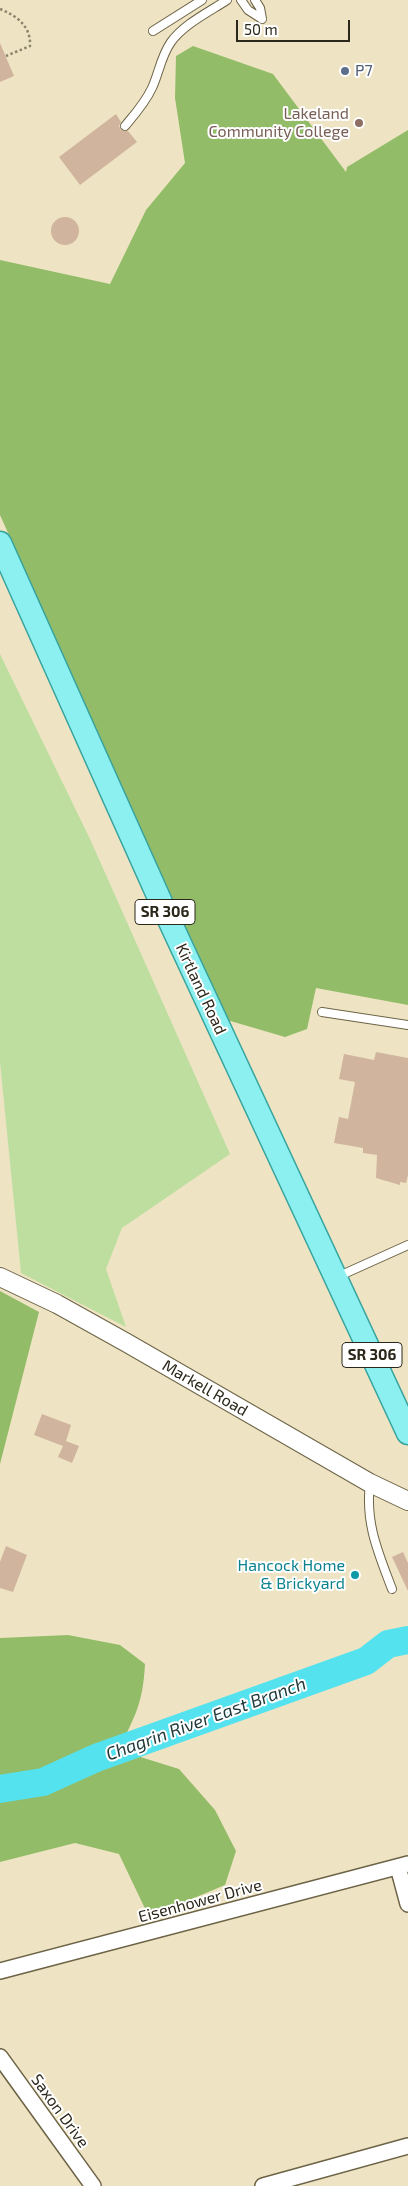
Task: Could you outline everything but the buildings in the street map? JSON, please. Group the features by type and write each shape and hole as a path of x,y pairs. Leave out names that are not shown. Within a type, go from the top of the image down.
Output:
{"main road":[{"name":"Kirtland Road","path":"0,543 164,909 408,1433"}],"street":[{"name":"Markell Road","path":"0,1277 57,1304 370,1483 408,1501"},
{"path":"403,1865 408,1904"},
{"name":"Eisenhower Drive","path":"0,1971 403,1865"},
{"name":"Saxon Drive","path":"0,2057 92,2186"},
{"path":"263,2186 408,2146"}],"lane":[{"path":"154,31 202,0"},
{"path":"125,126 142,107 153,87 162,59 171,41 183,30 227,0"},
{"path":"242,0 248,10 262,19 260,8 255,0"},
{"path":"322,1012 408,1026"},
{"path":"336,1277 408,1245"},
{"path":"370,1483 368,1502 369,1522 392,1589"}],"path":[{"path":"0,9 18,18 28,32 30,40 30,46 6,56"}],"green space":[{"path":"193,46 273,74 346,172 347,167 408,130 408,1005 316,988 307,1029 285,1037 227,1020 0,515 0,260 110,284 146,210 185,163 175,98 176,56"},
{"path":"0,654 90,839 230,1154 122,1228 106,1269 126,1327 21,1273 0,1062"},
{"path":"0,1291 39,1312 0,1464"},
{"path":"68,1635 120,1645 145,1664 140,1700 118,1750 179,1769 215,1810 236,1851 225,1885 149,1917 119,1854 75,1843 0,1862 0,1638"}],"waterway":[{"name":"Chagrin River East Branch","path":"0,1789 43,1782 96,1758 366,1661 388,1644 408,1640"}],"place":[{"name":"P7","path":"345,71"},
{"name":"Lakeland Community College","path":"359,123"},
{"name":"Hancock Home & Brickyard","path":"355,1575"}]}
